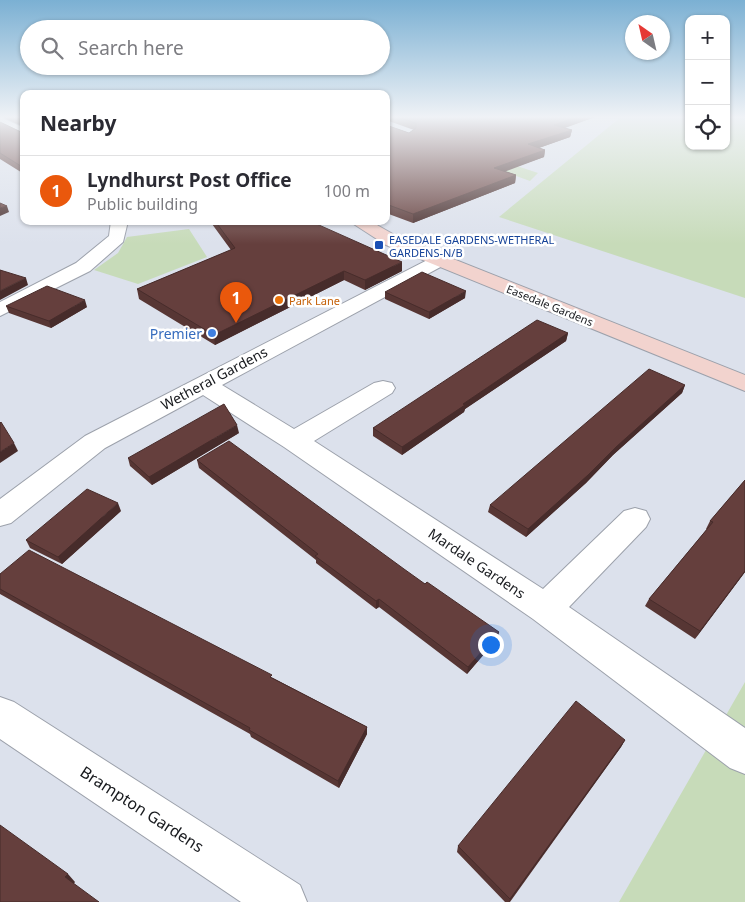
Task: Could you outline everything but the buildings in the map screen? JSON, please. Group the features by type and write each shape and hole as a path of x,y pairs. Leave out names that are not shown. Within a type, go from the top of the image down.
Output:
{"street":[{"path":"0,310 83,267 117,238 119,225"},
{"name":"Easedale Gardens","path":"363,225 392,241 745,384"},
{"name":"Wetheral Gardens","path":"0,515 95,442 439,260"},
{"name":"Mardale Gardens","path":"203,384 294,441 545,609 745,753"},
{"path":"294,441 382,388"},
{"path":"545,609 635,519"},
{"name":"Brampton Gardens","path":"0,716 283,902"}],"green space":[{"path":"469,159 496,159 538,173 530,181"},
{"path":"570,159 745,159 745,298 499,217"},
{"path":"189,229 207,257 138,284 94,270 118,253 127,237"},
{"path":"745,682 745,902 619,902"}],"place":[{"name":"EASEDALE GARDENS-WETHERAL GARDENS-N/B","path":"379,245"},
{"name":"Park Lane","path":"279,300"},
{"name":"Lyndhurst Post Office","path":"236,323"},
{"name":"Premier","path":"212,333"}]}
